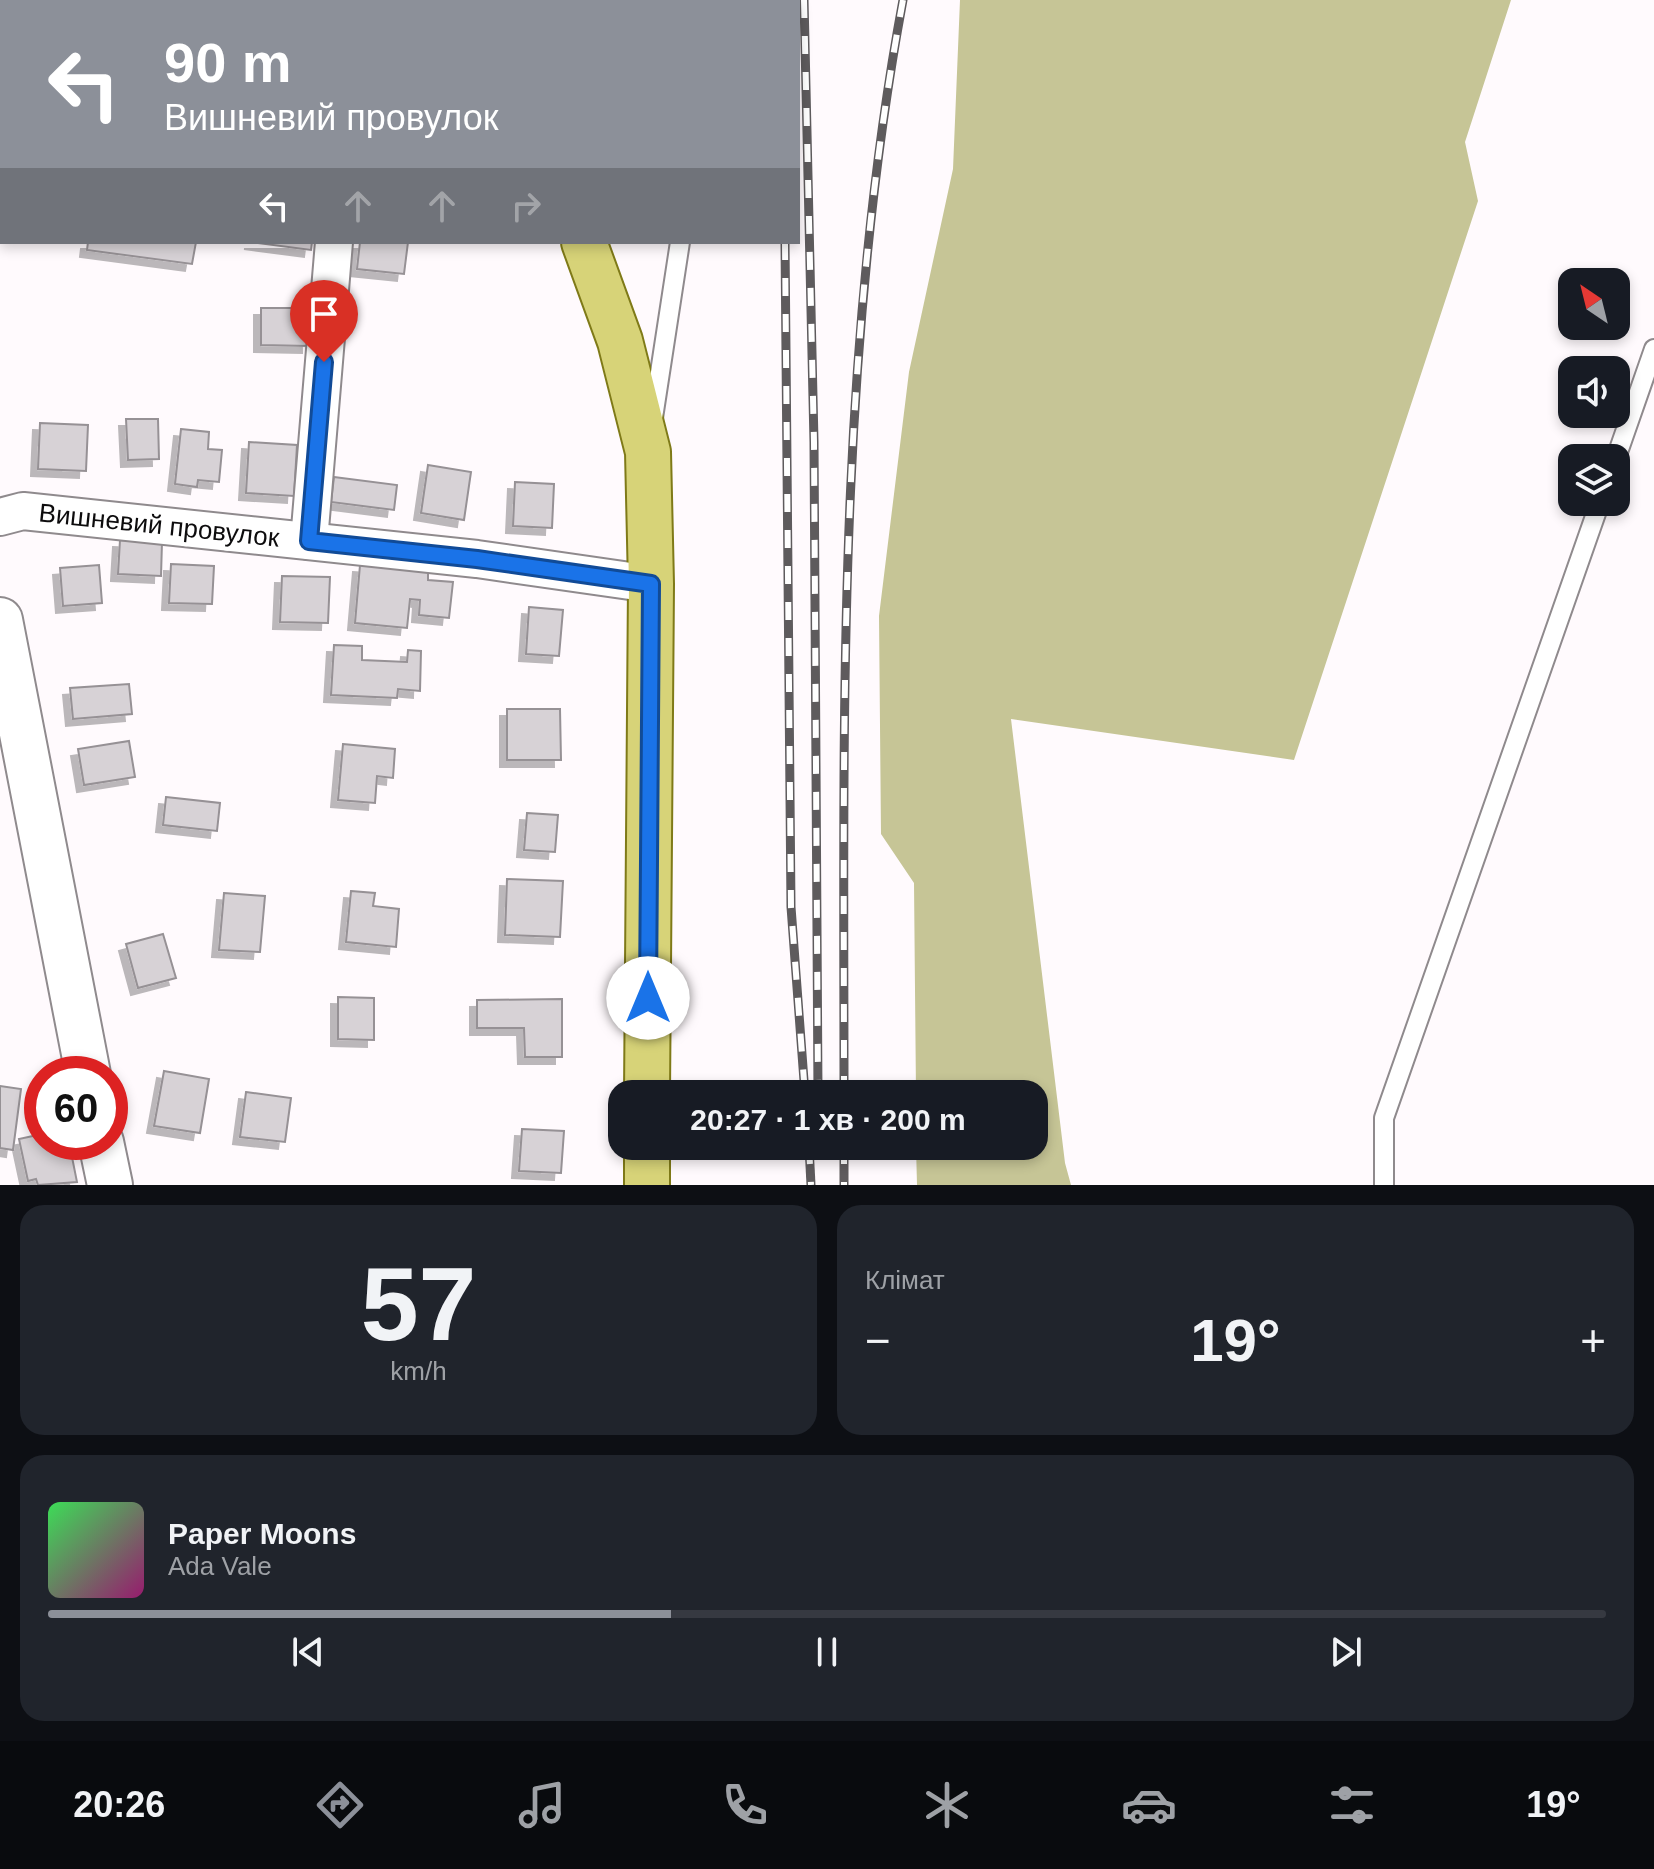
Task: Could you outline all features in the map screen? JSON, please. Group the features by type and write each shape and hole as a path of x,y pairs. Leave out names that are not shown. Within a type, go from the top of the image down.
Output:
{"main road":[{"path":"585,244 620,341 648,452 651,584 647,1080"},
{"path":"647,1160 647,1185"}],"street":[{"path":"309,541 334,244"},
{"name":"Вишневий провулок","path":"0,517 23,511 477,559 651,584"},
{"path":"0,620 85,1056"},
{"path":"105,1160 110,1185"}],"lane":[{"path":"648,452 680,244"},
{"path":"1621,444 1654,349"},
{"path":"1384,1185 1384,1118 1595,516"}],"shaded area":[{"path":"960,0 1511,0 1465,142 1478,201 1294,760 1011,719 1065,1163 1071,1185 917,1185 916,1160 1048,1160 1048,1080 916,1080 914,883 881,834 879,616 909,372 953,169"}],"building":[{"path":"88,244 196,244 192,264 87,250"},
{"path":"266,244 312,244 311,250"},
{"path":"360,244 408,244 404,274 357,269"},
{"path":"261,308 308,308 309,346 261,345"},
{"path":"126,419 158,419 159,459 128,460"},
{"path":"40,423 88,425 86,471 38,469"},
{"path":"181,429 209,432 208,449 222,450 219,482 198,480 197,487 175,484"},
{"path":"249,442 297,445 294,496 246,493"},
{"path":"428,465 471,472 464,520 421,513"},
{"path":"334,477 397,485 394,510 331,502"},
{"path":"515,482 554,484 552,528 513,526"},
{"path":"120,540 162,542 161,576 118,574"},
{"path":"171,564 214,566 212,604 169,603"},
{"path":"99,565 102,603 63,606 60,568"},
{"path":"360,565 428,570 428,580 453,582 449,618 419,615 420,600 410,599 407,628 355,623"},
{"path":"282,576 330,577 328,623 280,622"},
{"path":"529,607 563,610 559,656 526,654"},
{"path":"334,645 362,646 362,660 407,662 408,650 421,651 420,691 398,689 397,698 331,695"},
{"path":"129,684 132,714 73,719 70,688"},
{"path":"507,709 560,709 561,760 507,760"},
{"path":"129,741 135,777 84,785 78,749"},
{"path":"343,744 395,749 393,778 377,776 375,803 338,800"},
{"path":"166,797 220,803 217,831 163,825"},
{"path":"527,813 558,815 555,852 524,850"},
{"path":"507,879 563,881 560,937 505,935"},
{"path":"351,891 375,893 373,906 399,909 396,947 346,942"},
{"path":"224,893 265,896 260,952 219,950"},
{"path":"163,934 176,978 138,988 126,944"},
{"path":"338,997 374,998 374,1040 338,1039"},
{"path":"562,999 562,1057 525,1057 524,1028 477,1028 477,1000"},
{"path":"164,1071 209,1079 200,1133 154,1126"},
{"path":"0,1086 21,1089 13,1150 0,1148"},
{"path":"246,1092 291,1098 285,1142 240,1137"},
{"path":"522,1129 564,1131 561,1173 519,1171"},
{"path":"24,1138 24,1160 73,1160 77,1182 38,1185 36,1179 28,1181 19,1139"}],"railway":[{"path":"804,0 814,442 818,1080"},
{"path":"844,1080 845,682 855,408 881,135 903,0"},
{"path":"785,244 791,907 804,1080"},
{"path":"810,1160 811,1185"},
{"path":"844,1160 844,1185"}],"route":[{"path":"324,362 309,541 477,559 651,584 648,998"}]}
